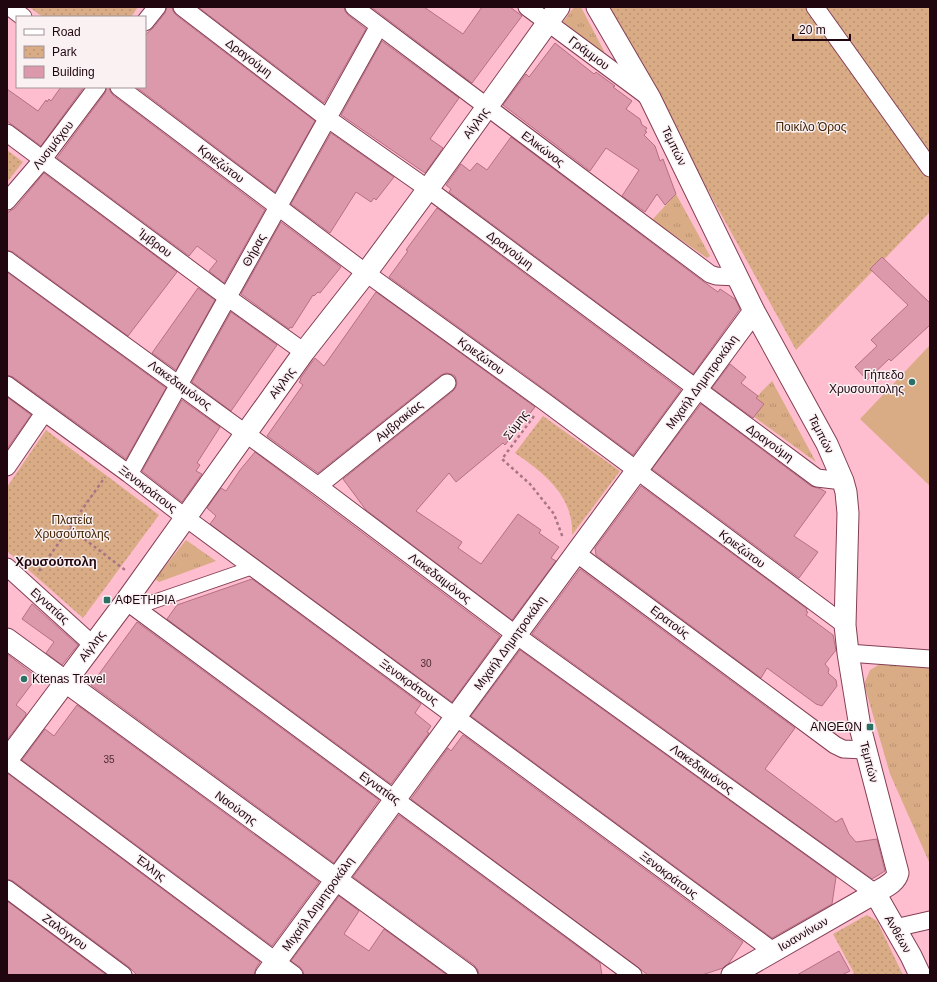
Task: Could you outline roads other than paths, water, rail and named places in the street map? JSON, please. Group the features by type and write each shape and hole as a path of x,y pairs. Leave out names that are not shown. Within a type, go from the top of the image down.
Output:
{"street":[{"path":"10,7 22,16"},
{"path":"146,21 156,7"},
{"name":"Δραγούμη","path":"182,7 328,118 428,189 817,478 843,481"},
{"name":"Ελικώνος","path":"354,7 710,274 716,276 738,277"},
{"name":"Γράμμου","path":"527,7 554,15 650,98"},
{"name":"Τεμπών","path":"597,7 650,98 754,311 827,444 843,481 846,492 848,513 845,625 848,653 865,750 898,869 895,879 875,894"},
{"path":"815,7 930,168"},
{"name":"Αίγλης","path":"7,761 93,645 130,604 140,581 304,352 366,273 554,15"},
{"name":"Θήρας","path":"129,474 379,26"},
{"name":"Λυσιμάχου","path":"7,201 43,159 96,88"},
{"name":"Κριεζώτου","path":"119,88 366,273 545,402 845,625"},
{"name":"Ίμβρου","path":"7,132 227,297 304,352"},
{"name":"Λακεδαιμόνος","path":"7,260 318,486 516,635 875,894"},
{"name":"Μιχαήλ Δημητροκάλη","path":"271,968 754,311"},
{"name":"Αμβρακίας","path":"318,486 447,383"},
{"name":"Ξενοκράτους","path":"7,385 772,951"},
{"path":"7,467 44,413"},
{"name":"Ερατούς","path":"576,553 835,744 843,749 865,750"},
{"name":"Εγνατίας","path":"7,567 93,645"},
{"path":"130,604 254,567"},
{"name":"Εγνατίας","path":"130,604 633,975"},
{"name":"Ναούσης","path":"7,639 467,975"},
{"path":"848,653 930,659"},
{"name":"Έλλης","path":"7,761 271,968 294,975"},
{"name":"Ζαλόγγου","path":"7,889 123,975"},
{"name":"Ανθέων","path":"875,894 920,975"},
{"name":"Ιωαννίνων","path":"732,975 875,894"},
{"path":"895,928 930,920"}],"place":[{"name":"Γήπεδο Χρυσουπολης","path":"912,382"},
{"name":"ΑΦΕΤΗΡΙΑ","path":"107,600"},
{"name":"Ktenas Travel","path":"24,679"},
{"name":"ΑΝΘΕΩΝ","path":"870,727"}],"district":[{"name":"Χρυσούπολη","path":"56,561"}],"park label":[{"name":"Ποικίλο Όρος","path":"811,127"},
{"name":"Πλατεία Χρυσούπολης","path":"72,527"}]}
